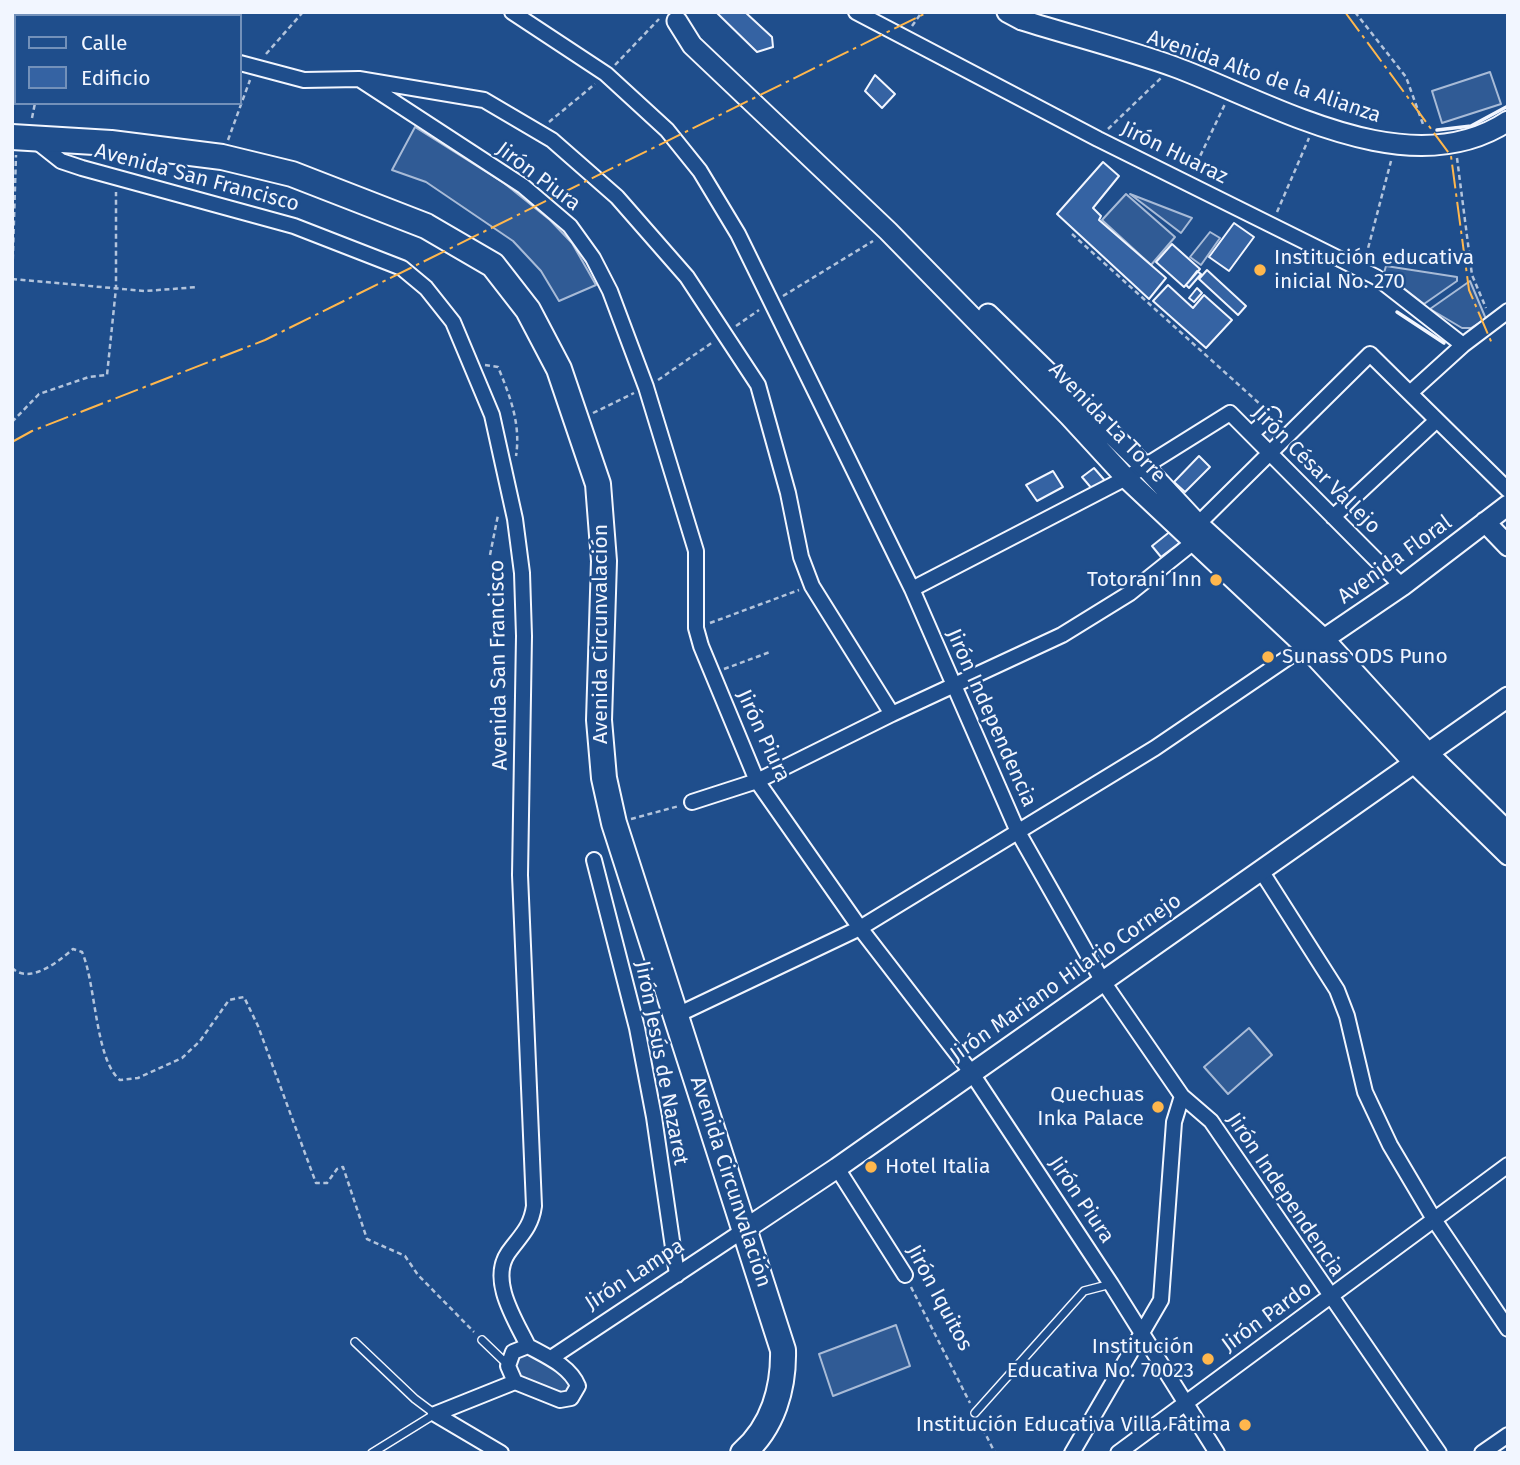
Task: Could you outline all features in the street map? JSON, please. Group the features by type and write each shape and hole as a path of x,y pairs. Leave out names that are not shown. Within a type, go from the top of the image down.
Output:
{"highway":[{"name":"Avenida Circunvalación","path":"20,138 111,143 222,157 292,174 426,226 492,265 528,310 559,369 598,484 604,561 599,720 604,778 614,823 778,1328 784,1370 777,1403 743,1453"}],"main road":[{"name":"Avenida Alto de la Alianza","path":"1016,15 1173,67 1316,123 1396,145 1431,147 1455,144 1479,137 1508,121"},
{"name":"Avenida La Torre","path":"671,17 702,38 1144,466 1199,533"},
{"name":"Avenida La Torre","path":"671,17 692,45 888,231 1069,415 1126,478 1199,533 1315,643 1508,855"},
{"name":"Avenida Floral","path":"1315,643 1402,586 1508,505"},
{"path":"1485,522 1508,547"},
{"path":"1422,759 1508,697"},
{"name":"Avenida La Torre","path":"1422,759 1508,832"},
{"name":"Jirón Mariano Hilario Cornejo","path":"744,1230 837,1168 1260,869 1422,759"}],"street":[{"name":"Jirón Independencia","path":"512,12 606,74 667,130 700,171 738,234 912,589 1018,832 1102,980 1182,1096 1211,1121 1329,1298 1439,1453"},
{"name":"Jirón Huaraz","path":"856,12 1098,139 1385,282 1462,345"},
{"path":"242,64 304,80 359,79 493,104 552,140 589,170 643,224 687,277 758,385 790,503 801,557 812,586 892,714"},
{"name":"Jirón Piura","path":"359,79 552,208 570,226 593,258 638,365 696,551 696,628 711,673 757,781 860,928 971,1072 1111,1284 1217,1453"},
{"name":"Avenida San Francisco","path":"20,138 61,161 294,226 402,268 426,288 453,322 492,415 515,519 522,586 520,875 534,1206 527,1230 505,1258 502,1277 505,1297 528,1346"},
{"path":"1410,393 1462,345 1508,311"},
{"path":"692,802 757,781 954,684 1062,635 1097,615 1130,593 1199,533 1270,453 1370,355 1508,490"},
{"name":"Jirón César Vallejo","path":"1144,466 1230,413 1402,586"},
{"path":"1251,435 1273,415"},
{"path":"1333,517 1437,420"},
{"path":"912,589 1126,478 1144,466"},
{"path":"675,1016 860,928 1155,748 1315,643"},
{"name":"Jirón Jesús de Nazaret","path":"594,860 637,1028 654,1117 677,1275"},
{"path":"1260,869 1337,990 1347,1016 1365,1093 1390,1144 1435,1221 1508,1329"},
{"path":"1072,1453 1161,1300 1174,1122 1182,1096"},
{"name":"Jirón Pardo","path":"1118,1453 1508,1165"},
{"name":"Jirón Iquitos","path":"837,1168 905,1275"},
{"name":"Jirón Lampa","path":"551,1358 744,1230"},
{"path":"528,1346 551,1358 574,1376 578,1386 571,1398 560,1401 515,1382 508,1366 513,1352 528,1346"},
{"path":"435,1414 515,1382"},
{"path":"435,1414 501,1453"},
{"path":"1482,1453 1508,1435"}],"lane":[{"path":"975,1413 1084,1291 1111,1284"},
{"path":"482,1340 508,1366"},
{"path":"355,1342 415,1399 435,1414 372,1453"}],"path":[{"path":"1355,12 1406,76 1431,147"},
{"path":"1098,139 1173,67"},
{"path":"1187,183 1231,90"},
{"path":"1272,225 1316,123"},
{"path":"12,285 20,138"},
{"path":"1455,144 1472,275 1492,323"},
{"path":"1362,270 1396,145"},
{"path":"12,422 39,394 89,377 107,375 116,288 116,178"},
{"path":"1072,233 1273,415"},
{"path":"13,279 145,291 198,287"},
{"path":"696,628 812,586"},
{"path":"711,673 770,652"},
{"path":"614,823 692,802"},
{"path":"12,968 21,974 28,974 50,967 74,949 82,952 101,1038 111,1069 120,1080 138,1078 182,1058 200,1041 229,1000 243,997 258,1026 316,1183 327,1183 337,1169 343,1167 367,1239 405,1256 418,1275 482,1340"},
{"name":"Jirón Iquitos","path":"905,1275 995,1453"}],"shaded area":[{"path":"1490,72 1501,104 1442,123 1432,91"},
{"path":"415,127 504,183 550,220 572,243 596,285 559,301 541,271 513,241 426,182 392,170"},
{"path":"1126,194 1175,237 1151,265 1102,220"},
{"path":"1130,194 1192,218 1181,233"},
{"path":"1210,232 1220,238 1201,265 1190,257"},
{"path":"1386,266 1457,277 1457,281 1424,304 1384,273"},
{"path":"1470,281 1486,319 1471,328 1462,328 1430,309"},
{"path":"1274,423 1283,432 1270,444 1261,435"},
{"path":"1249,1028 1272,1055 1228,1094 1204,1067"},
{"path":"896,1325 910,1366 833,1396 819,1354"},
{"path":"528,1347 573,1377 571,1397 516,1381 513,1353"}],"building":[{"path":"716,12 745,12 772,37 773,47 757,52"},
{"path":"875,75 895,94 882,108 865,91"},
{"path":"1103,162 1119,176 1093,208 1101,216 1099,220 1166,278 1149,299 1057,214"},
{"path":"1234,223 1254,237 1229,271 1209,257"},
{"path":"1172,244 1200,269 1184,287 1156,262"},
{"path":"1207,270 1246,306 1238,315 1199,279"},
{"path":"1197,271 1201,274 1189,288 1186,285"},
{"path":"1168,285 1193,308 1204,295 1232,320 1206,348 1153,301"},
{"path":"1197,288 1202,293 1194,302 1189,298"},
{"path":"1199,456 1210,467 1185,492 1174,482"},
{"path":"1094,468 1107,483 1093,490 1082,477"},
{"path":"1053,471 1063,487 1037,501 1026,485"},
{"path":"1172,530 1182,541 1161,557 1152,546"}],"wall":[{"path":"1437,130 1471,126 1508,106"},
{"path":"1397,312 1444,343"}],"power":[{"path":"12,442 32,431 265,340 928,12"},
{"path":"1345,12 1451,156 1469,290 1493,346"}],"place":[{"name":"Institución educativa inicial No. 270","path":"1260,270"},
{"name":"Totorani Inn","path":"1216,580"},
{"name":"Sunass ODS Puno","path":"1268,657"},
{"name":"Quechuas Inka Palace","path":"1158,1107"},
{"name":"Hotel Italia","path":"871,1167"},
{"name":"Institución Educativa No. 70023","path":"1208,1359"},
{"name":"Institución Educativa Villa Fatima","path":"1245,1425"}]}
